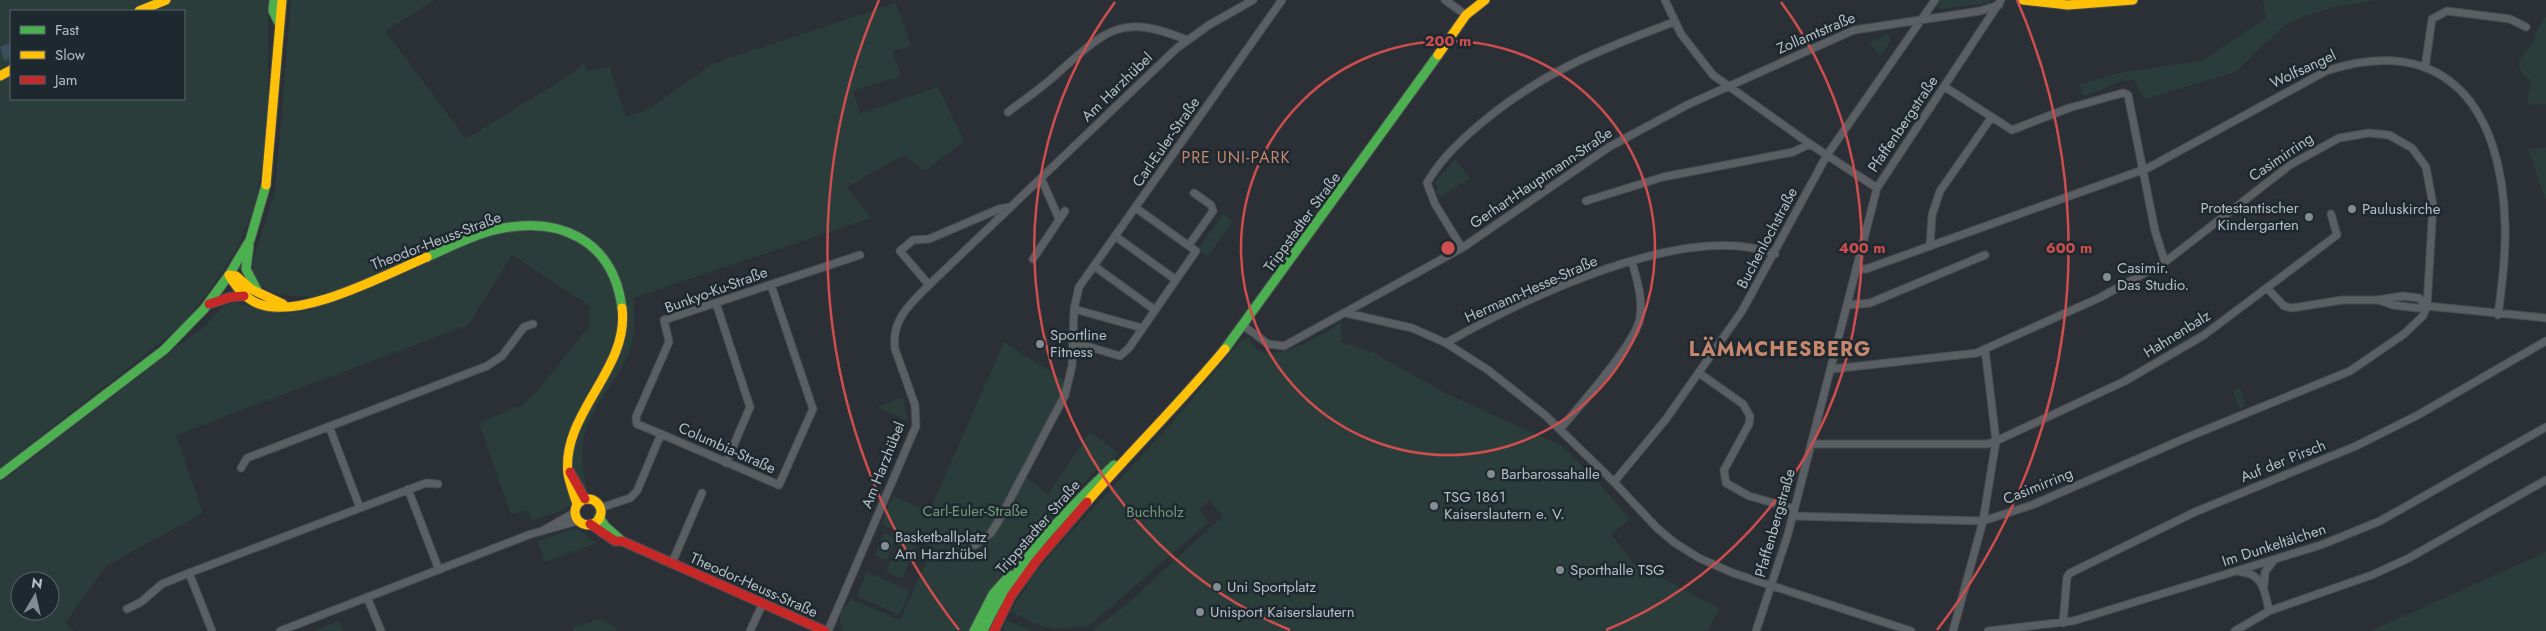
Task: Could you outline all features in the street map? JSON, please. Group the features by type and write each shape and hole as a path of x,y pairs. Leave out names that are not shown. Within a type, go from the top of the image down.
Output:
{"main road":[{"path":"141,10 166,0"},
{"path":"274,0 273,11 280,26"},
{"path":"260,294 246,269 250,240 260,210 268,174 282,0"},
{"name":"Trippstadter Straße","path":"994,631 1022,578 1130,453 1194,387 1244,326 1466,15 1485,0"},
{"path":"2023,0 2045,4 2133,0"},
{"path":"2071,0 2083,3"},
{"name":"Theodor-Heuss-Straße","path":"244,296 260,304 273,307 310,303 338,295 492,230 519,224 550,225 567,230 584,240 602,256 611,268 621,296 624,314 618,349 611,366 580,416 573,434 568,458 569,470 581,501 591,499 600,508"},
{"path":"0,475 164,350 194,322 229,275 250,240"},
{"path":"229,275 238,292 244,296"},
{"name":"Theodor-Heuss-Straße","path":"229,275 241,279 260,294 284,305"},
{"path":"208,304 231,297 244,296"},
{"name":"Trippstadter Straße","path":"983,631 998,599 1014,572 1087,491 1130,453"},
{"path":"576,517 581,501"},
{"path":"590,524 600,518 600,508"},
{"name":"Theodor-Heuss-Straße","path":"576,517 615,540 622,541 827,631"},
{"name":"Theodor-Heuss-Straße","path":"600,518 605,526 622,541"},
{"path":"974,631 999,584 1014,572"}],"street":[{"name":"Am Harzhübel","path":"827,631 913,437 916,426 915,405 894,340 898,319 929,285 1010,206 1187,40 1253,0"},
{"name":"Carl-Euler-Straße","path":"976,545 991,534 1064,395 1072,366 1074,309 1080,287 1282,0"},
{"path":"1445,0 1466,15"},
{"path":"1665,0 1674,22 1702,64 1727,87 1877,188"},
{"name":"Buchenlochstraße","path":"1614,482 1638,456 1742,311 1775,254 1827,155 1935,0"},
{"name":"Zollamtstraße","path":"1727,87 1854,30 1921,18 1980,11 2000,3"},
{"name":"Pfaffenbergstraße","path":"1756,631 1772,586 1812,444 1877,188 2000,3"},
{"path":"1980,11 1987,16 1986,25"},
{"path":"2425,68 2432,18 2440,13 2447,12 2510,19 2526,27"},
{"path":"1462,248 1435,204 1427,183 1448,154 1494,112 1553,72 1613,45 1674,22"},
{"path":"1008,112 1049,81 1105,33 1124,27 1143,26 1164,30 1187,40"},
{"name":"Wolfsangel","path":"1857,269 1866,269 2142,170 2326,71 2354,62 2377,59 2394,60 2425,68 2445,78 2466,95 2480,115 2494,149 2503,190 2505,225 2504,271 2498,315"},
{"name":"Gerhart-Hauptmann-Straße","path":"1244,326 1268,344 1284,346 1462,248 1609,147 1652,122 1727,87"},
{"path":"1945,87 2006,128 2017,130 2069,108 2123,93 2128,95 2142,170 2164,262"},
{"path":"1930,246 1932,215 1940,191 1991,118"},
{"name":"Casimirring","path":"2381,133 2397,138 2412,148 2422,160 2429,176 2433,205 2427,306 2423,316 2404,334 2350,371 2180,440 2032,505 1984,521 1996,441 1985,349 2099,298 2164,262 2266,182 2304,156 2339,138 2381,133"},
{"path":"1586,201 1662,177 1793,152 1810,144"},
{"path":"1041,178 1060,219"},
{"path":"1189,245 1213,211 1211,205 1194,192"},
{"name":"Am Harzhübel","path":"929,285 900,250 907,243 929,239 1010,206"},
{"path":"1073,342 1120,356 1129,348 1196,251 1136,208"},
{"path":"1033,259 1065,211"},
{"name":"Hahnenbalz","path":"1812,444 1986,444 1996,441 2146,370 2204,336 2338,235 2331,214"},
{"path":"1115,236 1176,280"},
{"name":"Hermann-Hesse-Straße","path":"1446,343 1569,283 1632,262 1689,249 1714,246 1752,248 1775,254"},
{"name":"Bunkyo-Ku-Straße","path":"661,434 637,424 636,417 669,342 664,320 860,255"},
{"path":"1848,305 1870,303 1985,255"},
{"path":"1560,429 1627,346 1638,326 1642,299 1632,262"},
{"path":"1094,266 1154,310"},
{"name":"Columbia-Straße","path":"661,434 779,485 813,409 771,285"},
{"path":"2267,288 2284,306 2292,308 2342,300 2377,300 2393,305 2417,308 2427,306 2498,315 2546,318"},
{"path":"716,303 750,407 726,463"},
{"path":"1074,309 1142,328"},
{"path":"1346,313 1412,328 1446,343 1488,370 1560,429 1675,543 1714,565 1911,631"},
{"path":"241,468 248,458 487,366 502,356 524,327 533,324"},
{"name":"Auf der Pirsch","path":"2063,623 2067,577 2070,573 2195,512 2356,446 2418,415 2546,341"},
{"path":"1832,369 1977,352 1985,349"},
{"path":"1699,373 1743,404 1750,416 1748,424 1724,470 1726,483 1749,496 1793,513 1984,521 1953,631"},
{"path":"329,426 360,508"},
{"name":"Im Dunkeltälchen","path":"1988,631 2063,623 2239,572 2321,545 2380,521 2546,427"},
{"path":"600,508 618,503 637,491 661,434"},
{"path":"2235,631 2269,611 2372,574 2409,558 2546,480"},
{"path":"128,609 141,602 162,584 189,573 426,482 438,484"},
{"path":"408,489 439,570"},
{"name":"Theodor-Heuss-Straße","path":"672,564 702,493"},
{"path":"280,631 576,517"},
{"path":"2269,611 2264,586 2265,572 2274,560"},
{"path":"2239,572 2254,575 2264,586"},
{"path":"189,573 212,631"},
{"path":"367,597 381,631"},
{"path":"750,631 763,603"}],"green space":[{"path":"0,0 268,0 268,111 262,168 254,207 237,249 212,287 179,328 0,468"},
{"path":"291,0 435,0 385,31 466,139 573,73 584,63 587,71 609,66 626,117 649,109 712,64 896,3 911,46 892,51 901,76 853,91 860,114 938,87 964,141 925,171 904,155 847,187 871,218 633,298 634,327 631,348 590,420 583,444 582,456 588,494 561,511 531,521 528,510 511,515 479,423 522,405 537,391 589,326 590,306 512,255 468,325 176,435 203,513 106,566 65,623 74,631 0,631 0,483 207,324 221,308 235,302 265,311 282,313 302,312 313,309 310,296 281,295 264,288 254,274 252,264 275,191"},
{"path":"1940,0 1990,0 1989,3 1940,9 1936,6"},
{"path":"2263,0 2376,0 2331,8 2305,16 2285,25 2235,72 2145,99 2134,80 2125,80 2084,96 2079,85 2123,72 2202,61 2266,18"},
{"path":"2546,16 2546,104 2527,105 2530,80 2523,75 2518,63 2536,37 2534,35"},
{"path":"1887,33 1891,40 1881,55 1867,42 1879,39"},
{"path":"2546,147 2546,200 2528,149"},
{"path":"1455,159 1470,178 1440,197 1435,191 1439,188 1435,182"},
{"path":"1223,214 1233,222 1208,256 1198,249"},
{"name":"Buchholz","path":"1341,322 1341,342 1374,353 1443,392 1562,446 1599,483 1630,519 1611,534 1633,563 1719,608 1708,631 1092,631 1127,604 1223,516 1209,501 1199,510 1209,522 1090,625 1066,628 1049,627 1032,622 1011,611 1036,572 1053,552 1170,425 1241,341 1249,338 1255,348 1266,353 1278,352 1307,342"},
{"name":"Carl-Euler-Straße","path":"1004,342 1068,383 1023,475 1048,494 1090,432 1118,453 1104,467 1095,471 999,578 987,594 971,631 843,631 840,622 841,613 845,606 853,600 900,620 933,547 881,524 893,496 929,512"},
{"path":"2240,388 2246,405 2240,408 2233,391"},
{"path":"903,397 908,421 877,407"},
{"path":"576,528 597,543 545,562 538,541"},
{"name":"Basketballplatz Am Harzhübel","path":"884,533 896,538 887,560 875,555"},
{"path":"900,540 916,546 902,579 886,572"},
{"path":"2546,552 2546,631 2371,631"},
{"path":"867,572 910,591 899,615 857,596"},
{"path":"599,619 617,627 616,631 574,631 573,627"},
{"path":"1007,620 1032,631 1006,631 1003,628"},
{"path":"339,621 343,631 314,631"}],"water":[{"path":"10,42 10,58 4,61 0,47"}],"traffic: fast":[{"path":"274,0 273,11 279,23"},
{"path":"1225,349 1438,55"},
{"path":"0,475 164,350 204,309 229,275 250,240 266,185"},
{"path":"427,257 469,238 494,230 518,226 540,226 561,230 579,238 595,249 607,265 617,284 622,308"},
{"path":"249,246 246,269 257,290"},
{"path":"983,631 1009,584 1040,542 1114,465"},
{"path":"599,517 605,526 622,541"},
{"path":"974,631 993,594 1010,575"}],"traffic: slow":[{"path":"141,10 166,0"},
{"path":"266,185 282,0"},
{"path":"1438,55 1466,15 1485,0"},
{"path":"2023,0 2068,5 2133,0"},
{"path":"0,76 10,71"},
{"path":"229,275 241,292 254,302 277,307 298,306 344,293 427,257"},
{"path":"229,275 236,276 251,289 283,304"},
{"path":"577,504 568,474 569,452 575,431 584,411 616,351 622,330 622,308"},
{"path":"1087,502 1225,349"},
{"path":"588,499 597,503 601,512 597,521 588,525 579,521 575,512 579,503 588,499"}],"traffic: jam":[{"path":"209,304 231,297 244,296"},
{"path":"570,472 585,499"},
{"path":"994,631 1011,596 1037,560 1087,502"},
{"path":"590,524 615,541 622,541 825,631"}],"place":[{"name":"Pauluskirche","path":"2352,209"},
{"name":"Protestantischer Kindergarten","path":"2309,217"},
{"name":"Casimir. Das Studio.","path":"2107,277"},
{"name":"Sportline Fitness","path":"1040,344"},
{"name":"Barbarossahalle","path":"1491,474"},
{"name":"TSG 1861 Kaiserslautern e. V.","path":"1434,506"},
{"name":"Basketballplatz Am Harzhübel","path":"885,546"},
{"name":"Sporthalle TSG","path":"1560,570"},
{"name":"Uni Sportplatz","path":"1217,587"},
{"name":"Unisport Kaiserslautern","path":"1200,612"}],"district":[{"name":"PRE UNI-PARK","path":"1236,157"},
{"name":"LÄMMCHESBERG","path":"1780,349"}]}
